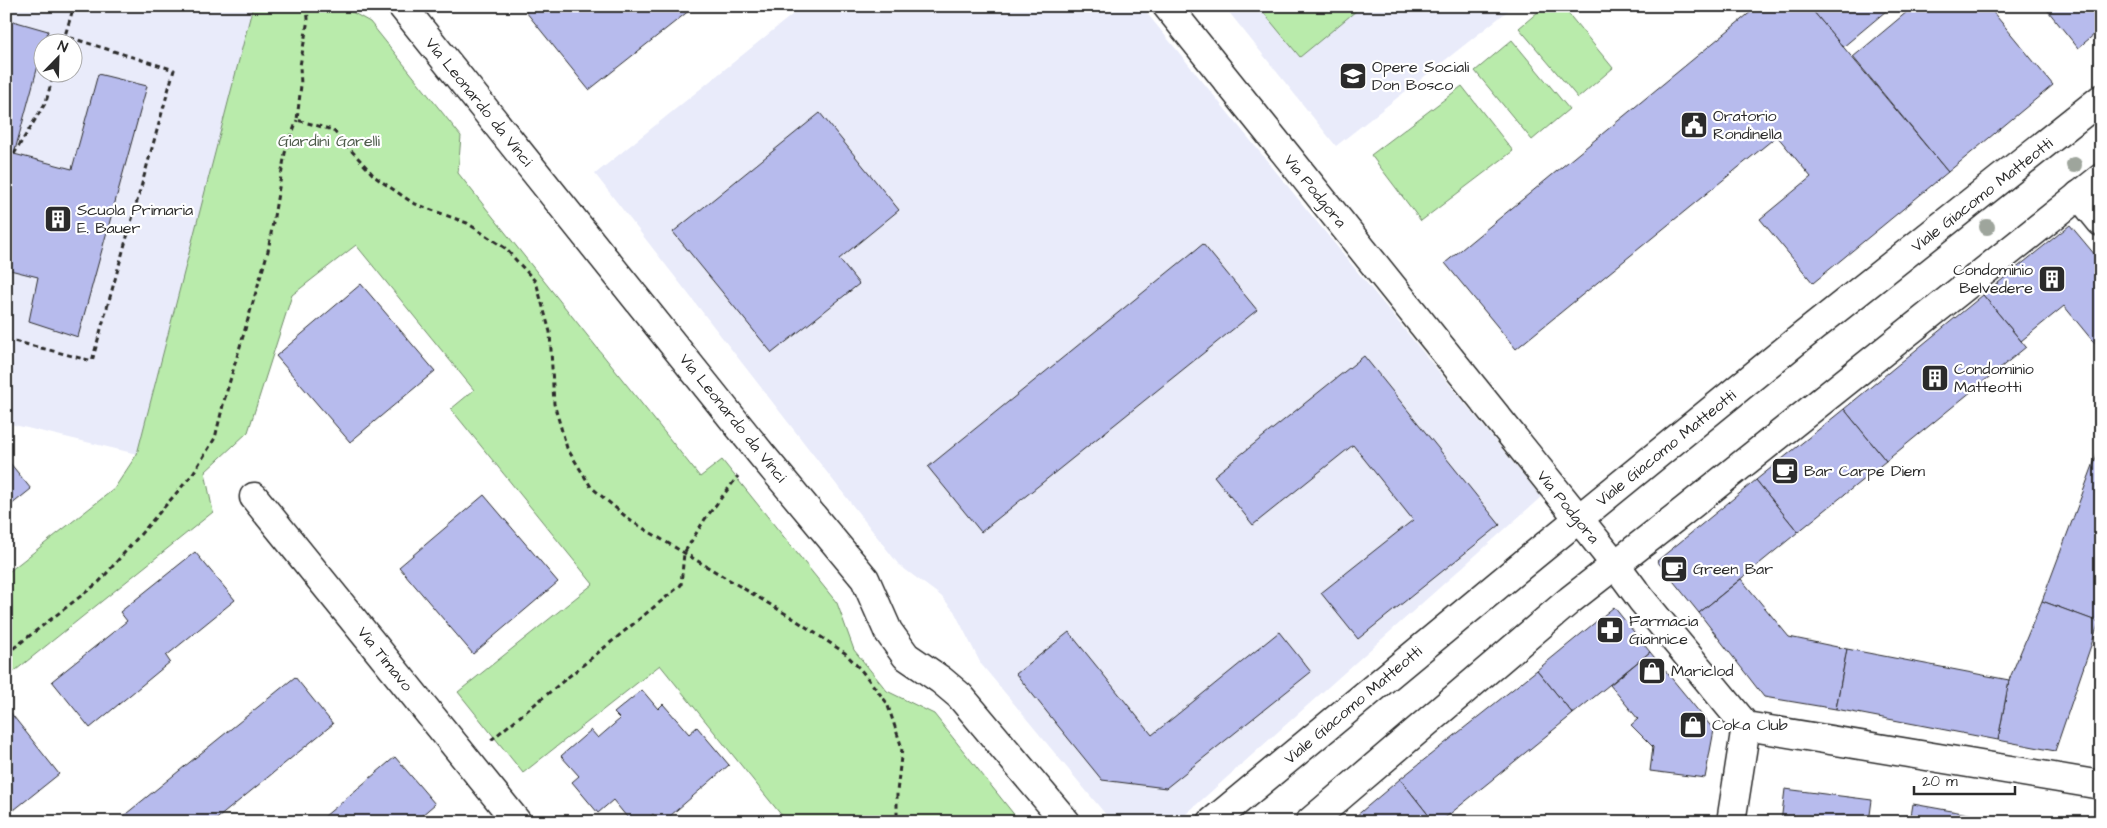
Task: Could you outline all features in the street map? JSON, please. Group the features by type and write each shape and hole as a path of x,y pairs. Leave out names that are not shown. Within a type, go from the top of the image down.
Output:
{"street":[{"name":"Via Leonardo da Vinci","path":"402,6 762,454 865,579 888,631 906,656 941,680 960,696 1066,822"},
{"name":"Via Podgora","path":"1167,6 1615,564 1641,599 1746,726"},
{"name":"Viale Giacomo Matteotti","path":"1212,822 1794,343 2101,100"},
{"path":"1310,822 1570,600 2101,178"},
{"path":"2079,195 2101,222"},
{"name":"Via Timavo","path":"254,497 517,822"},
{"path":"1731,822 1746,726 2100,783"}],"path":[{"path":"66,32 74,6"},
{"path":"6,654 99,582 192,475 215,438 268,251 283,176 285,153 297,120 301,85 300,66 308,19 307,6"},
{"path":"6,339 92,361 174,70 82,41"},
{"path":"14,154 46,102 51,82"},
{"path":"297,120 333,130 375,177 414,203 467,223 505,248 536,282 550,332 554,404 567,448 591,487 631,521 791,617 845,653 861,670 887,703 902,748 897,792 898,822"},
{"path":"491,740 681,586 684,553 704,519 739,476"}],"shaded area":[{"path":"6,6 253,6 137,454 6,423"},
{"path":"803,6 1141,6 1541,497 1177,822 1112,822 981,664 954,611 941,596 899,565 595,174"},
{"name":"Opere Sociali Don Bosco","path":"1224,6 1514,6 1336,146"}],"green space":[{"name":"Giardini Garelli","path":"253,6 332,6 352,12 370,22 461,136 458,173 700,477 722,460 837,603 854,650 887,691 934,714 1020,822 787,822 660,665 523,773 458,692 593,584 451,409 474,390 356,245 292,295 248,432 205,472 213,512 6,678 6,574 114,489 137,454"},
{"path":"1258,6 1362,6 1300,57"},
{"path":"1545,6 1562,6 1613,68 1578,98 1519,28"},
{"path":"1512,40 1569,109 1532,140 1475,71"},
{"path":"1462,86 1513,151 1421,221 1371,155"}],"building":[{"path":"533,6 695,6 589,90 526,12"},
{"path":"1758,6 1809,6 1948,172 1813,283 1760,219 1811,177 1777,136 1516,349 1445,263"},
{"path":"1809,6 1892,6 1843,47"},
{"path":"1914,6 1988,6 2053,85 1948,172 1853,57"},
{"path":"2044,6 2101,6 2101,29 2078,48"},
{"name":"Scuola Primaria E. Bauer","path":"6,19 48,31 32,32 32,82 34,82 14,154 72,169 98,74 147,86 78,337 29,321 38,277 6,269"},
{"path":"820,113 899,210 839,259 859,284 772,353 673,232"},
{"name":"Condominio Belvedere","path":"2070,225 2101,262 2101,351 2064,306 2021,341 1983,295"},
{"path":"1203,244 1257,310 981,532 928,467"},
{"path":"361,284 435,371 350,442 276,356"},
{"name":"Condominio Matteotti","path":"1983,295 2026,347 1886,461 1844,409"},
{"path":"1364,356 1500,525 1358,639 1321,593 1413,520 1353,445 1253,525 1214,476"},
{"path":"1844,409 1886,461 1798,532 1756,480"},
{"path":"2101,444 2101,623 2042,601"},
{"path":"6,458 31,489 6,509"},
{"path":"1756,480 1798,532 1699,613 1657,561"},
{"path":"484,495 558,582 473,654 399,567"},
{"path":"195,552 235,600 166,656 170,662 90,728 52,681 127,621 120,612"},
{"path":"1741,579 1789,637 1847,649 1836,709 1764,697 1699,613"},
{"path":"2042,601 2099,622 2055,751 1998,740 2009,680"},
{"path":"1614,607 1650,652 1573,714 1537,670"},
{"path":"1069,632 1152,735 1279,632 1311,672 1166,788 1102,780 1016,674"},
{"path":"1847,649 2009,680 1998,740 1836,709"},
{"path":"1650,652 1714,730 1705,778 1650,771 1653,747 1631,725 1638,719 1610,685"},
{"path":"1537,670 1573,714 1440,822 1434,822 1400,779"},
{"path":"295,677 333,724 213,822 116,822"},
{"path":"642,690 658,709 663,704 689,734 697,727 729,765 663,822 660,822 653,814 644,822 631,822 613,800 598,813 572,782 579,776 561,756 591,730 598,738 620,719 614,713"},
{"path":"6,707 59,774 14,810 6,800"},
{"path":"395,757 435,804 414,822 318,822"},
{"path":"1400,779 1434,822 1349,822"},
{"path":"1785,789 1872,800 1869,822 1781,822"},
{"path":"1913,804 2013,822 1910,822"}],"place":[{"name":"Opere Sociali Don Bosco","path":"1353,76"},
{"name":"Oratorio Rondinella","path":"1694,125"},
{"name":"Scuola Primaria E. Bauer","path":"58,219"},
{"name":"Condominio Belvedere","path":"2052,279"},
{"name":"Condominio Matteotti","path":"1935,378"},
{"name":"Bar Carpe Diem","path":"1785,471"},
{"name":"Green Bar","path":"1674,569"},
{"name":"Farmacia Giannice","path":"1610,630"},
{"name":"Mariclod","path":"1652,671"},
{"name":"Coka Club","path":"1693,725"}]}
